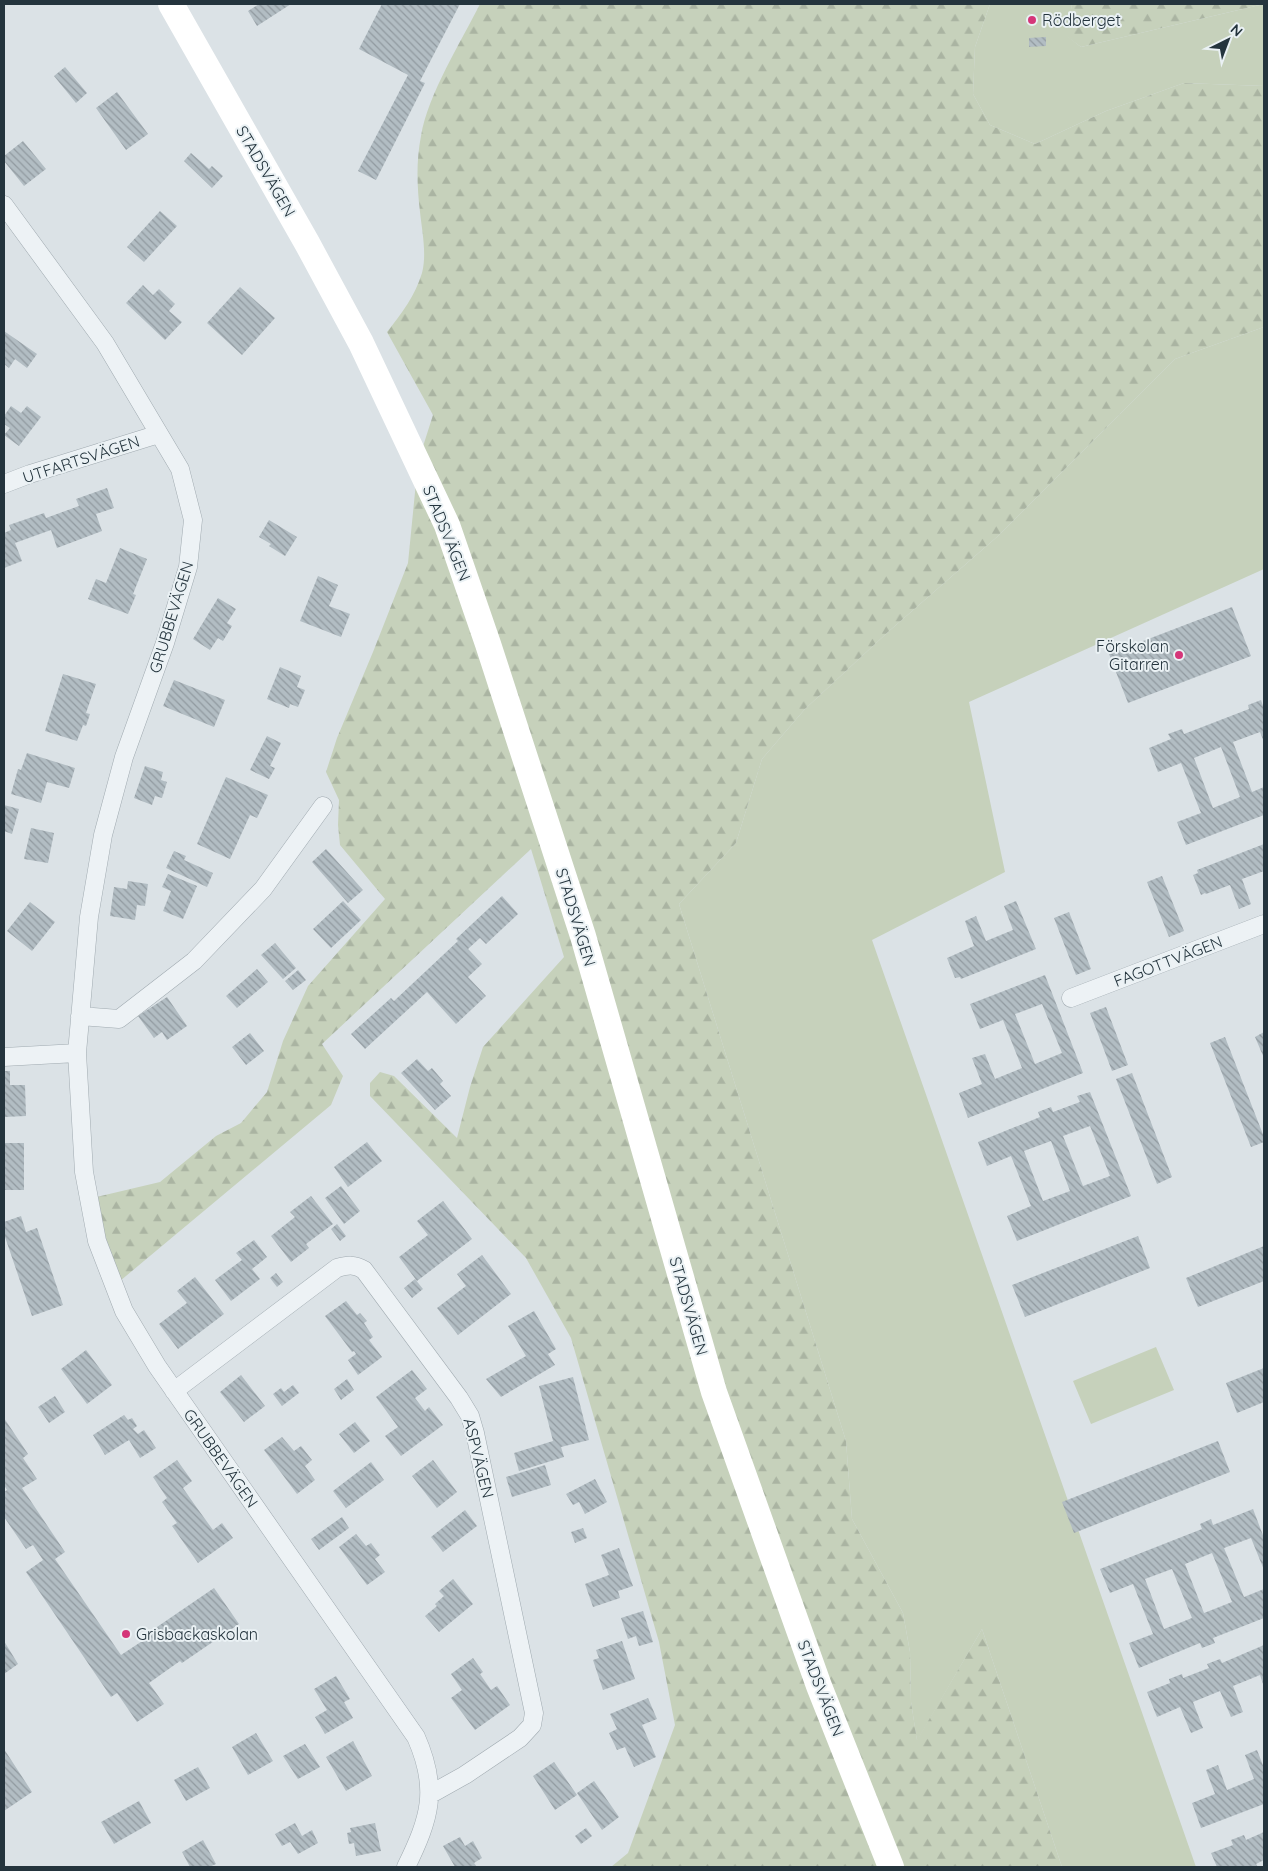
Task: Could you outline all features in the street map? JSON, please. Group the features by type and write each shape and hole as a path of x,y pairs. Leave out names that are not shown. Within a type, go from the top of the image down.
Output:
{"main road":[{"name":"STADSVÄGEN","path":"171,4 307,243 361,343 447,525 488,644 582,936 714,1392 819,1686 891,1867"}],"street":[{"name":"GRUBBEVÄGEN","path":"4,205 105,343 180,469 193,520 188,567 165,643 124,757 103,835 88,917 77,1053 84,1172 97,1241 124,1312 174,1390 416,1737 425,1757 431,1794 421,1834 406,1867"},
{"name":"UTFARTSVÄGEN","path":"4,484 30,474 159,434"},
{"path":"80,1016 119,1019 194,961 263,889 323,806"},
{"name":"FAGOTTVÄGEN","path":"1071,998 1264,924"},
{"path":"4,1057 77,1053"},
{"name":"ASPVÄGEN","path":"174,1390 337,1268 346,1265 356,1266 364,1270 459,1398 470,1416 476,1432 534,1713 532,1725 520,1738 465,1775 431,1794"}],"green space":[{"path":"480,4 990,4 975,47 973,94 990,125 1035,144 1106,111 1184,83 1264,86 1264,327 1175,359 998,536 888,632 805,709 762,759 736,843 679,904 846,1441 852,1519 903,1613 910,1652 911,1702 917,1740 982,1629 1062,1867 611,1867 628,1853 675,1725 659,1642 571,1338 526,1258 370,1096 370,1083 380,1072 394,1076 457,1138 470,1087 483,1047 564,957 531,849 322,1044 343,1076 331,1105 114,1286 88,1199 160,1182 216,1136 241,1123 267,1092 283,1041 308,986 385,899 340,845 338,825 339,800 326,772 337,738 408,563 418,462 433,415 387,332 412,297 422,273 424,242 419,203 418,155 425,120 438,86"},
{"path":"990,4 1072,4 1067,36 1081,47 1264,4 1264,86 1184,83 1106,111 1035,144 990,125 973,94 975,47"},
{"path":"1072,4 1264,4 1081,47 1066,36"},
{"path":"1264,327 1264,569 969,702 1005,872 872,940 1196,1867 1062,1867 982,1629 917,1741 911,1702 910,1652 903,1613 852,1519 846,1441 679,904 736,843 762,759 805,709 888,632 998,536 1175,359"},
{"path":"1156,1347 1174,1390 1091,1424 1073,1381"}],"building":[{"path":"259,4 291,4 257,26 248,11"},
{"path":"382,4 460,4 420,81 425,83 376,180 358,171 408,75 359,49"},
{"path":"1046,37 1046,46 1029,47 1029,38"},
{"path":"65,67 87,93 76,103 54,76"},
{"path":"117,92 148,134 126,150 96,108"},
{"path":"23,141 46,169 24,186 4,161 4,156"},
{"path":"191,153 209,169 212,166 223,176 212,188 184,161"},
{"path":"160,211 177,226 144,262 127,247"},
{"path":"143,285 153,295 159,289 175,304 169,311 182,322 165,340 126,303"},
{"path":"240,287 275,318 242,355 207,323"},
{"path":"4,331 37,354 27,368 15,359 9,368 4,364"},
{"path":"11,406 21,413 27,406 41,417 19,446 4,435 10,428 4,424 4,416"},
{"path":"107,488 114,508 96,514 102,531 57,548 51,530 15,543 22,561 4,568 4,533 11,530 9,525 44,513 46,518 79,506 76,499"},
{"path":"269,520 297,537 285,556 259,537"},
{"path":"120,548 147,559 133,594 136,595 128,614 88,599 96,579 106,583"},
{"path":"318,576 338,585 329,606 350,614 341,637 300,621"},
{"path":"218,598 236,609 227,623 232,626 223,641 218,638 210,650 193,639"},
{"path":"1232,607 1251,656 1128,703 1109,654"},
{"path":"280,667 301,676 297,687 305,690 298,707 290,704 289,708 267,699"},
{"path":"63,674 96,684 86,713 90,714 86,726 83,725 77,741 45,731"},
{"path":"174,680 225,700 214,727 163,706"},
{"path":"1261,700 1264,709 1264,742 1260,732 1233,742 1252,792 1264,787 1264,815 1186,845 1177,822 1201,813 1181,763 1158,772 1149,748 1171,739 1168,734 1182,729 1184,734 1249,709 1248,705","holes":["1221,747 1240,797 1213,808 1194,758"]},
{"path":"267,736 281,743 270,766 275,768 269,779 250,770"},
{"path":"27,753 75,768 69,788 47,782 41,803 11,794 18,769 21,770"},
{"path":"145,766 163,772 161,780 167,782 162,798 155,796 152,805 134,798"},
{"path":"226,777 268,795 257,818 250,815 230,859 197,844"},
{"path":"4,805 19,809 12,834 4,831"},
{"path":"31,828 54,833 48,863 24,859"},
{"path":"1264,844 1264,871 1242,879 1251,904 1239,909 1230,885 1201,895 1193,875 1198,873 1197,870"},
{"path":"326,849 363,890 348,903 312,862"},
{"path":"174,851 186,856 184,860 213,873 207,887 166,868"},
{"path":"168,874 197,886 183,919 163,911 171,891 162,887"},
{"path":"1162,876 1184,931 1169,937 1147,882"},
{"path":"128,881 148,884 145,906 137,905 135,920 110,916 114,887 127,889"},
{"path":"502,896 518,914 486,944 480,938 468,949 482,964 468,977 486,996 456,1024 427,992 365,1049 351,1034 391,998 394,1001 458,941 456,939"},
{"path":"343,901 361,920 331,948 313,929"},
{"path":"1016,901 1036,949 961,979 960,977 955,978 947,958 974,946 965,921 976,916 986,941 1013,930 1004,906"},
{"path":"30,902 55,922 32,951 7,931"},
{"path":"1069,912 1091,969 1076,975 1054,918"},
{"path":"275,943 296,968 283,979 261,955"},
{"path":"257,969 268,982 237,1008 226,996"},
{"path":"298,970 306,980 293,990 285,981"},
{"path":"1045,975 1083,1073 968,1118 959,1093 982,1084 972,1058 985,1054 995,1079 1022,1068 1003,1020 980,1029 970,1004","holes":["1042,1004 1062,1053 1035,1064 1015,1014"]},
{"path":"167,997 187,1026 167,1040 162,1032 154,1038 138,1016"},
{"path":"1106,1007 1128,1065 1112,1071 1090,1013"},
{"path":"1264,1032 1264,1058 1255,1037"},
{"path":"250,1033 264,1051 246,1065 232,1047"},
{"path":"1225,1037 1264,1137 1264,1142 1251,1147 1210,1043"},
{"path":"417,1059 428,1071 432,1068 443,1081 440,1084 451,1096 435,1110 401,1073"},
{"path":"4,1071 10,1071 10,1085 25,1085 26,1116 4,1117"},
{"path":"1132,1073 1172,1177 1157,1184 1116,1079"},
{"path":"1090,1092 1131,1196 1017,1241 1007,1216 1031,1206 1011,1156 987,1166 978,1142 1040,1117 1038,1112 1051,1107 1053,1112 1080,1102 1077,1096","holes":["1090,1126 1110,1176 1083,1186 1063,1136","1051,1141 1070,1191 1043,1201 1024,1151"]},
{"path":"367,1142 382,1161 348,1187 334,1167"},
{"path":"4,1143 24,1143 24,1190 4,1190"},
{"path":"341,1186 360,1211 344,1224 325,1198"},
{"path":"311,1196 333,1224 306,1244 309,1248 291,1262 271,1236 295,1217 290,1212"},
{"path":"443,1201 472,1239 417,1281 399,1257 428,1235 417,1221"},
{"path":"21,1216 26,1232 37,1228 63,1305 32,1316 4,1234 4,1222"},
{"path":"337,1224 346,1236 340,1241 331,1229"},
{"path":"1138,1236 1150,1268 1025,1317 1012,1285"},
{"path":"254,1240 267,1257 252,1269 260,1279 231,1301 215,1280 242,1260 236,1253"},
{"path":"1264,1246 1264,1281 1198,1307 1186,1278"},
{"path":"482,1255 511,1294 458,1335 437,1308 466,1286 457,1274"},
{"path":"276,1273 283,1282 277,1287 270,1278"},
{"path":"195,1277 224,1314 178,1349 159,1324 187,1303 177,1291"},
{"path":"415,1279 423,1289 412,1298 404,1288"},
{"path":"346,1301 357,1315 360,1313 367,1321 364,1323 373,1337 369,1340 382,1357 358,1375 348,1360 356,1354 354,1351 352,1352 325,1316"},
{"path":"534,1311 556,1349 548,1354 555,1365 501,1397 486,1379 526,1356 508,1326"},
{"path":"86,1350 112,1385 87,1404 61,1369"},
{"path":"1264,1368 1264,1402 1237,1413 1226,1383"},
{"path":"412,1370 427,1389 415,1398 425,1411 429,1407 443,1425 401,1456 385,1436 398,1427 376,1397"},
{"path":"241,1375 265,1406 244,1422 220,1392"},
{"path":"573,1377 589,1440 561,1447 564,1457 519,1471 514,1453 553,1441 539,1386"},
{"path":"347,1379 354,1390 341,1400 334,1389"},
{"path":"293,1385 299,1393 282,1406 273,1394 281,1388 284,1392"},
{"path":"55,1396 65,1412 49,1423 38,1407"},
{"path":"124,1415 128,1420 132,1418 137,1426 133,1429 138,1434 144,1430 156,1448 140,1458 129,1440 105,1455 93,1435"},
{"path":"4,1418 28,1454 23,1458 37,1479 22,1488 65,1552 55,1559 121,1655 159,1630 157,1627 214,1588 239,1624 149,1683 164,1704 137,1722 117,1693 111,1697 26,1572 43,1560 33,1545 26,1549 4,1517 4,1492 7,1490 4,1485"},
{"path":"355,1422 370,1441 354,1453 339,1434"},
{"path":"282,1437 294,1451 301,1446 312,1460 305,1466 315,1480 297,1494 264,1450"},
{"path":"1218,1441 1230,1472 1074,1533 1062,1502"},
{"path":"177,1460 192,1481 183,1488 197,1508 213,1530 222,1523 233,1538 198,1563 172,1526 177,1523 162,1502 167,1498 153,1477"},
{"path":"433,1460 457,1492 437,1508 412,1476"},
{"path":"371,1462 384,1480 346,1508 333,1491"},
{"path":"545,1465 551,1485 512,1497 506,1477"},
{"path":"595,1479 607,1502 585,1514 579,1502 573,1505 566,1494"},
{"path":"1253,1509 1264,1538 1264,1570 1251,1538 1224,1548 1244,1597 1264,1589 1264,1618 1213,1638 1215,1643 1202,1648 1200,1643 1139,1668 1129,1643 1153,1634 1133,1584 1110,1593 1100,1569 1202,1529 1200,1524 1211,1519 1213,1525","holes":["1212,1553 1232,1602 1204,1613 1185,1564","1172,1569 1192,1618 1164,1629 1145,1579"]},
{"path":"465,1510 477,1526 443,1552 431,1537"},
{"path":"342,1517 349,1528 319,1550 311,1539"},
{"path":"583,1528 587,1538 575,1543 571,1532"},
{"path":"356,1534 366,1546 371,1543 380,1555 375,1559 385,1572 367,1585 339,1547"},
{"path":"619,1548 633,1586 618,1591 620,1598 593,1607 585,1584 609,1575 601,1555"},
{"path":"453,1579 473,1604 439,1632 425,1616 437,1606 435,1604 444,1596 439,1591"},
{"path":"643,1611 653,1642 639,1646 636,1636 628,1639 621,1618"},
{"path":"4,1641 18,1664 4,1674"},
{"path":"622,1641 635,1679 603,1690 593,1660 599,1658 596,1650"},
{"path":"1264,1645 1264,1687 1260,1675 1233,1686 1243,1712 1231,1717 1220,1691 1193,1702 1203,1728 1191,1733 1180,1707 1157,1717 1147,1692 1170,1683 1169,1679 1182,1674 1183,1678 1209,1668 1207,1664 1220,1659 1222,1663"},
{"path":"473,1658 483,1672 480,1674 491,1690 497,1686 510,1705 475,1730 451,1698 462,1690 451,1674"},
{"path":"336,1676 350,1699 344,1702 353,1718 325,1734 315,1717 327,1710 314,1689"},
{"path":"648,1698 657,1719 642,1725 656,1757 634,1767 625,1747 617,1750 609,1733 617,1729 610,1714"},
{"path":"256,1733 273,1761 248,1775 232,1747"},
{"path":"353,1741 372,1776 346,1791 326,1757"},
{"path":"305,1744 320,1767 298,1779 283,1756"},
{"path":"4,1749 32,1792 4,1811"},
{"path":"1257,1750 1264,1768 1264,1804 1201,1828 1192,1803 1215,1794 1206,1770 1218,1765 1227,1790 1254,1779 1245,1755"},
{"path":"554,1762 577,1795 555,1810 533,1776"},
{"path":"198,1767 210,1788 186,1801 174,1780"},
{"path":"594,1781 619,1817 602,1830 577,1793"},
{"path":"139,1801 151,1823 114,1844 101,1822"},
{"path":"295,1823 302,1836 312,1830 318,1843 298,1854 290,1842 282,1846 275,1834"},
{"path":"375,1823 381,1851 356,1856 354,1843 349,1844 347,1833 351,1832 350,1828"},
{"path":"586,1828 592,1836 581,1844 575,1836"},
{"path":"1264,1832 1264,1860 1256,1864 1258,1867 1217,1867 1211,1853 1233,1845 1231,1840 1244,1835 1246,1840"},
{"path":"460,1837 465,1846 473,1841 482,1858 474,1863 477,1867 455,1867 443,1846"},
{"path":"203,1840 216,1864 209,1867 190,1867 182,1852"}],"place":[{"name":"Rödberget","path":"1032,20"},
{"name":"Förskolan Gitarren","path":"1179,655"},
{"name":"Grisbackaskolan","path":"126,1634"}]}
